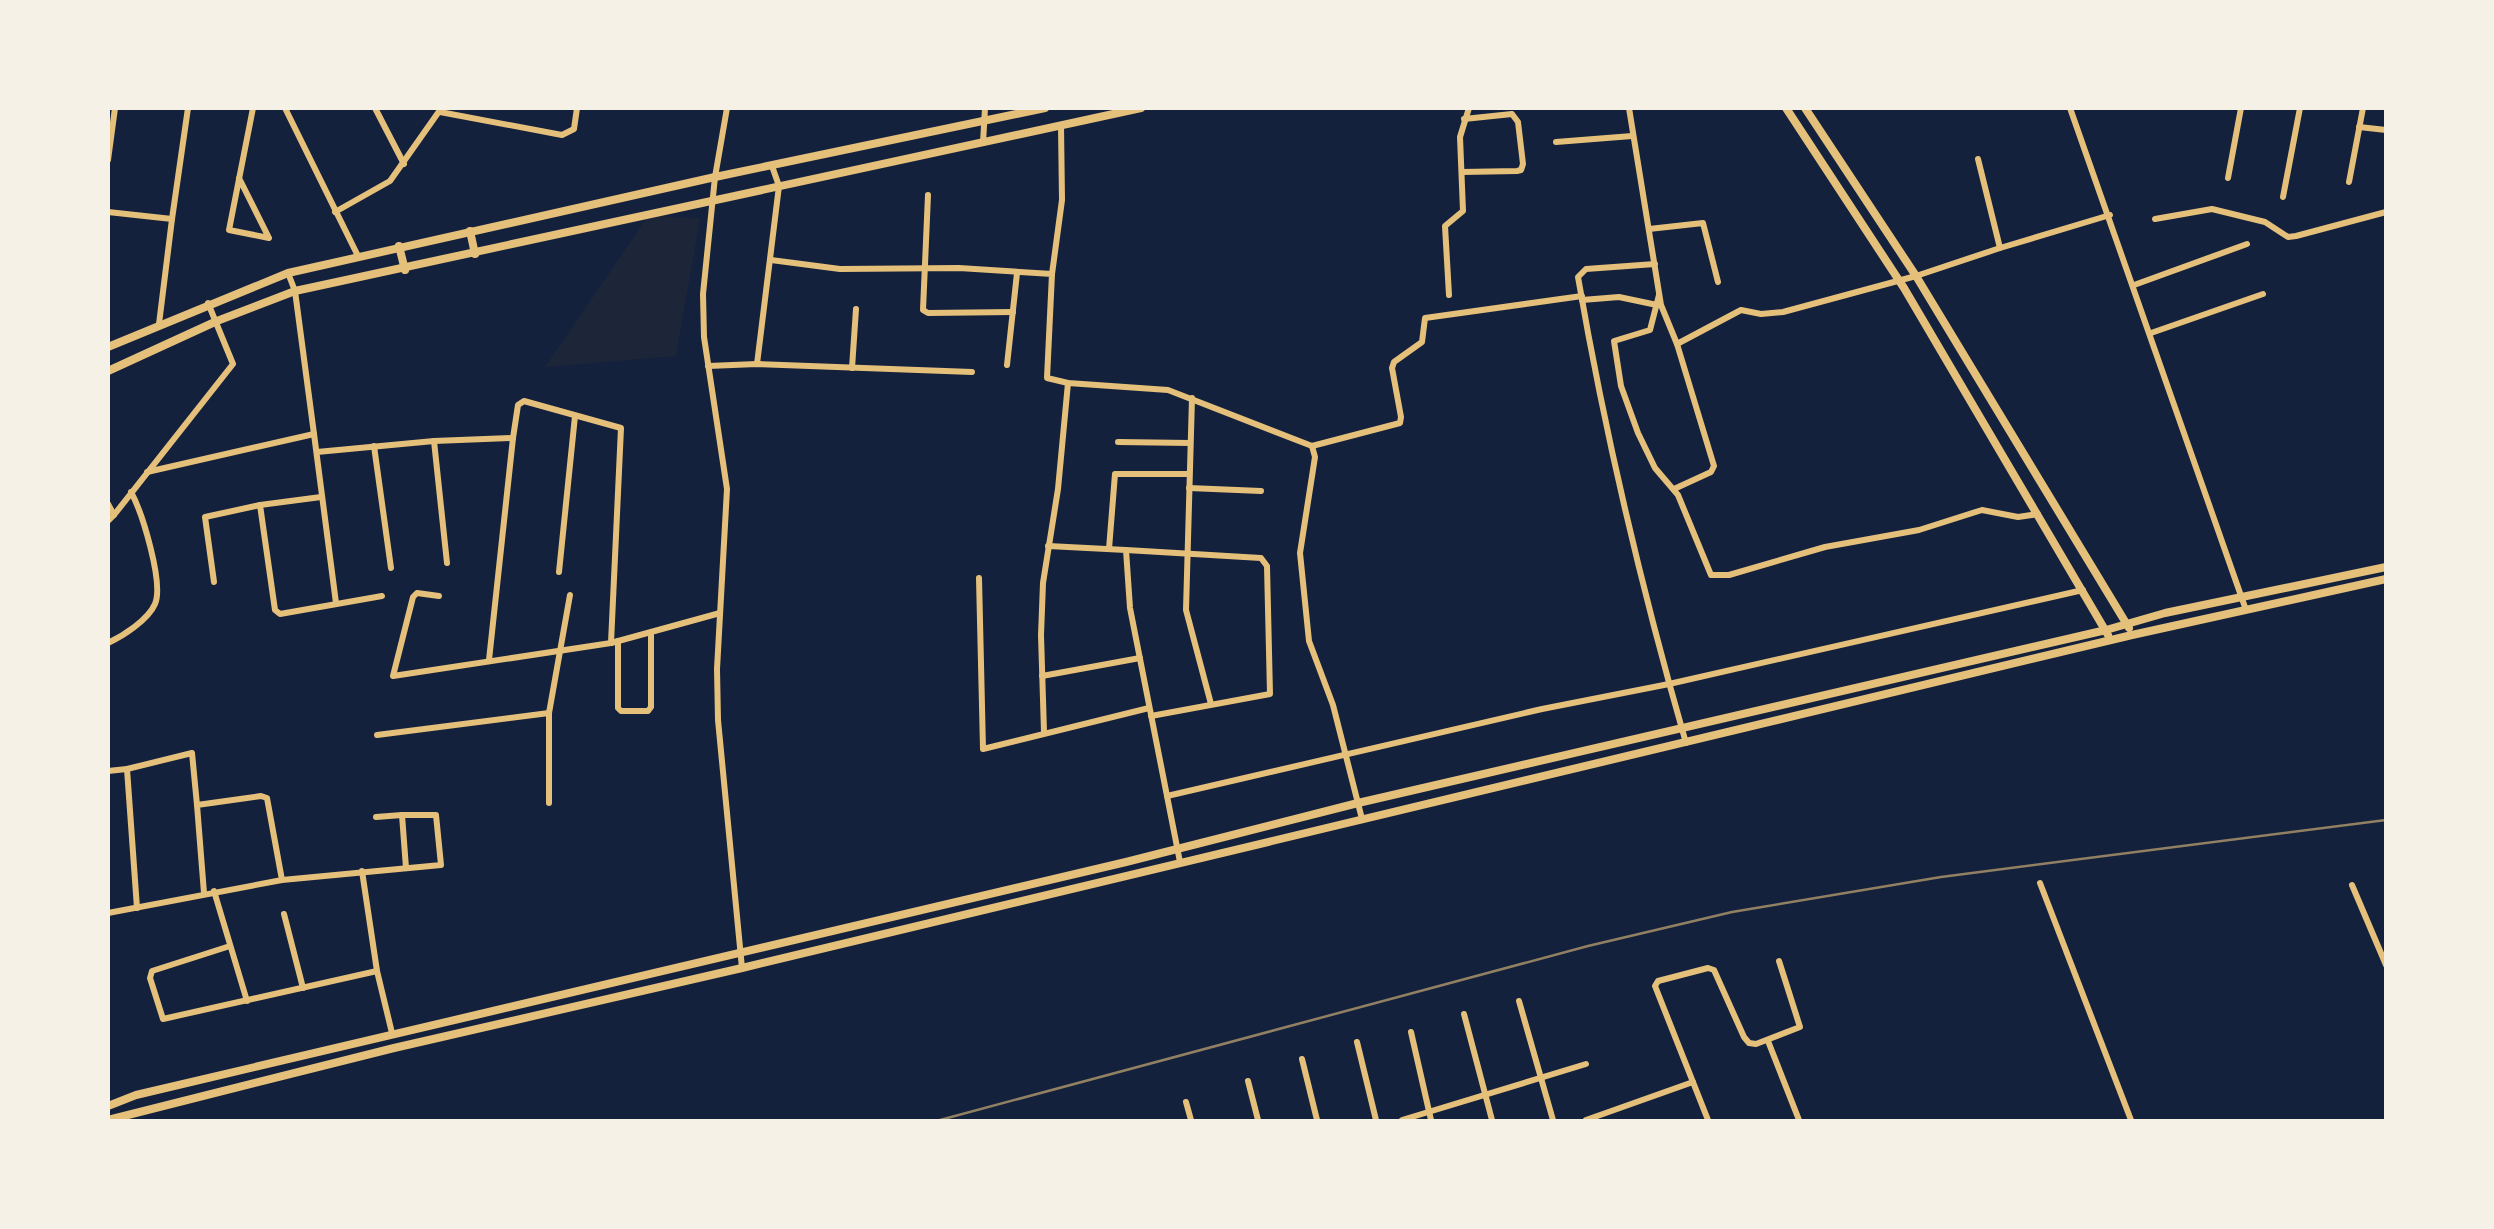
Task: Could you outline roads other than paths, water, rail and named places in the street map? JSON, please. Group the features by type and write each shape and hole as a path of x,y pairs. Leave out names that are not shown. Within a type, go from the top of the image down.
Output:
{"street":[{"path":"108,160 115,108"},
{"path":"159,324 188,108"},
{"path":"239,178 271,236 269,238 230,231 239,178 253,108"},
{"path":"285,108 358,256"},
{"path":"375,108 404,164"},
{"path":"335,212 383,187 404,164 440,110 562,135 574,128 577,108"},
{"path":"727,108 715,177 703,294 708,366 727,489 720,613 718,720 742,968"},
{"path":"983,143 985,108"},
{"path":"108,347 208,303 288,272 715,177 1045,108"},
{"path":"108,371 217,321 296,291 405,270 713,200 1141,108"},
{"path":"1449,295 1445,226 1463,211 1460,136 1469,108"},
{"path":"1629,108 1659,295 1677,344 1714,466 1711,472 1674,489"},
{"path":"1786,108 1899,280 2111,640"},
{"path":"1805,108 1916,276 2132,635"},
{"path":"2070,108 2110,215 2246,610"},
{"path":"2228,178 2241,108"},
{"path":"2283,197 2300,108"},
{"path":"2348,182 2362,108"},
{"path":"1462,172 1517,171 1523,168 1518,122 1513,114 1464,119"},
{"path":"1061,126 1062,200 1052,274 1045,376 1068,383 1144,387 1192,398 1312,446 1400,423 1392,368 1394,362 1422,342 1424,318 1582,298 1619,297 1657,305"},
{"path":"2359,127 2385,130"},
{"path":"1556,142 1632,136"},
{"path":"1978,159 2000,248"},
{"path":"757,364 779,186 772,166"},
{"path":"928,195 921,304 928,313 1013,312"},
{"path":"2155,219 2212,209 2265,222 2288,237 2385,212"},
{"path":"108,212 172,219"},
{"path":"1677,344 1741,310 1761,314 1783,312 1916,276 2110,215"},
{"path":"1649,229 1703,223 1718,282"},
{"path":"470,231 475,254"},
{"path":"2134,285 2247,244"},
{"path":"399,247 405,270"},
{"path":"771,260 840,269 978,269 1052,274"},
{"path":"1655,264 1583,270 1578,277 1600,399 1646,600 1686,743"},
{"path":"288,272 296,291 335,603"},
{"path":"1007,365 1017,272"},
{"path":"2151,333 2263,294"},
{"path":"1659,295 1650,330 1616,339 1613,344 1621,386 1638,433 1655,468 1674,489 1711,575 1718,577 1846,541 1919,530 1982,510 2018,517 2038,514"},
{"path":"111,518 233,364 208,303"},
{"path":"852,368 856,309"},
{"path":"708,366 757,364 972,372"},
{"path":"1044,732 1041,635 1048,546 1058,489 1068,383"},
{"path":"1192,398 1186,610 1211,704"},
{"path":"489,660 513,439 520,402 618,426 622,433 615,642 618,708 621,711 648,711 651,706 651,633"},
{"path":"559,572 575,416"},
{"path":"147,471 314,434"},
{"path":"317,452 434,441 513,439"},
{"path":"434,441 447,563"},
{"path":"1118,442 1190,443"},
{"path":"374,446 391,568"},
{"path":"1312,446 1315,457 1300,553 1308,629 1314,659 1333,705 1362,819"},
{"path":"1109,548 1115,474 1189,474"},
{"path":"1189,488 1261,491"},
{"path":"108,643 151,611 157,597 146,527 131,492"},
{"path":"214,582 205,517 260,505 321,497"},
{"path":"108,504 111,518"},
{"path":"260,505 277,613 382,596"},
{"path":"979,578 981,748 1044,732 1150,712 1268,695 1272,691 1267,566 1261,558 1048,546"},
{"path":"1126,550 1127,588 1180,862"},
{"path":"108,1106 136,1095 1178,849 1358,803 2241,597 2385,567"},
{"path":"108,1119 380,1051 742,968 2132,635 2385,579"},
{"path":"1167,796 1346,753 1669,684 2083,590"},
{"path":"439,596 417,593 412,597 392,675 615,642 720,613"},
{"path":"549,803 549,713 570,595"},
{"path":"1042,676 1140,658"},
{"path":"377,735 549,713"},
{"path":"108,771 192,753 204,893"},
{"path":"127,769 137,908"},
{"path":"197,805 261,796 267,798 282,880"},
{"path":"402,815 406,868"},
{"path":"108,913 282,880 439,866 442,863 436,815 376,817"},
{"path":"362,872 377,971 392,1033"},
{"path":"2040,883 2131,1121"},
{"path":"2352,885 2385,965"},
{"path":"214,891 247,1002"},
{"path":"284,914 303,988"},
{"path":"890,916 894,931"},
{"path":"230,947 152,971 150,978 161,1017 166,1020 377,971"},
{"path":"1706,1120 1655,992 1658,981 1708,968 1714,970 1744,1037 1749,1043 1768,1041 1800,1027 1779,961"},
{"path":"1519,1001 1553,1121"},
{"path":"1464,1014 1492,1121"},
{"path":"1411,1032 1430,1117"},
{"path":"377,1037 380,1051"},
{"path":"1768,1041 1799,1121"},
{"path":"1357,1042 1376,1121"},
{"path":"1302,1059 1317,1121"},
{"path":"1402,1121 1430,1117 1486,1095 1586,1064"},
{"path":"1248,1081 1258,1121"},
{"path":"1586,1121 1693,1082"},
{"path":"1186,1101 1191,1121"}],"railway":[{"path":"940,1120 1588,946 1732,912 1941,877 2386,820"}]}
